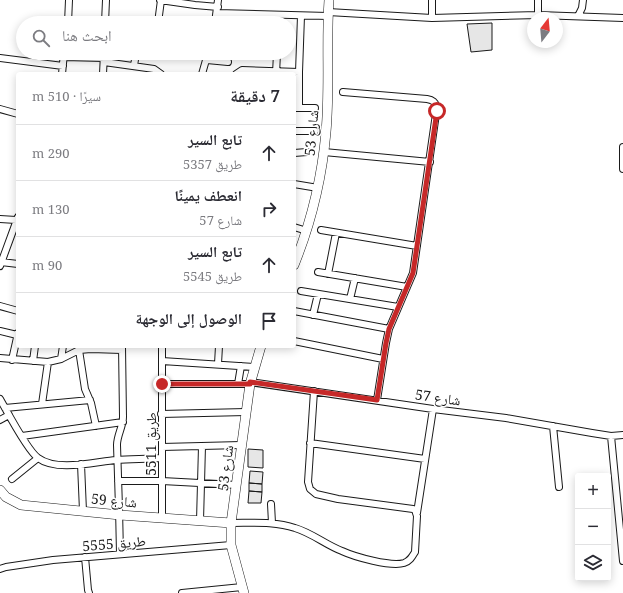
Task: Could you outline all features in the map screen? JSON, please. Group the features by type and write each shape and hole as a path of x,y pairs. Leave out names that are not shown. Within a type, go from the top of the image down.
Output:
{"street":[{"path":"68,16 69,0"},
{"path":"106,0 106,16"},
{"path":"159,16 161,0 279,16 328,14 432,18 527,15"},
{"name":"شارع 53","path":"296,252 307,231 318,188 324,152 327,110 329,0"},
{"path":"432,0 432,18"},
{"path":"538,0 538,12"},
{"path":"578,16 582,8 583,0"},
{"path":"301,16 297,108 315,108"},
{"path":"563,16 623,18"},
{"path":"0,58 63,66"},
{"path":"62,72 64,60"},
{"path":"103,72 104,60"},
{"path":"112,60 134,66 154,69 158,72"},
{"path":"134,66 135,60"},
{"path":"203,72 206,60 228,62"},
{"path":"276,72 277,60"},
{"path":"239,72 242,70 265,72"},
{"path":"343,92 432,100 435,102 437,107 413,273 389,329 377,400"},
{"path":"0,109 16,113"},
{"path":"296,131 315,131"},
{"path":"623,147 623,169"},
{"path":"296,153 307,152"},
{"path":"324,152 430,162"},
{"path":"296,184 318,188"},
{"path":"0,219 16,218"},
{"path":"16,221 1,264 16,264"},
{"path":"296,228 307,231"},
{"path":"321,230 417,246"},
{"path":"328,274 336,233"},
{"path":"318,272 408,287"},
{"path":"350,299 355,278"},
{"path":"301,290 398,307"},
{"path":"313,314 318,294"},
{"path":"0,306 16,311"},
{"path":"296,311 389,329"},
{"path":"0,331 16,334"},
{"path":"296,341 383,359"},
{"path":"12,360 16,343"},
{"path":"33,361 35,348"},
{"path":"61,359 63,348"},
{"path":"0,358 48,362 61,359 79,350 87,348"},
{"path":"120,554 117,439 123,422 122,348"},
{"name":"طريق 5511","path":"162,348 162,518"},
{"path":"218,364 219,348"},
{"name":"شارع 53","path":"243,590 231,544 232,523 250,383 260,348"},
{"path":"79,350 85,389 90,400 96,426"},
{"path":"162,361 254,367"},
{"path":"42,404 48,362"},
{"path":"238,384 241,366"},
{"name":"شارع 57","path":"162,384 250,383 506,418 611,436 623,435"},
{"path":"314,391 308,482 308,486 313,492 338,499 410,508 415,510 417,513"},
{"path":"0,399 33,453 38,458 54,464 80,464 117,460 162,458"},
{"path":"5,408 90,400"},
{"path":"232,523 272,523 296,528 354,556 395,564 403,563 410,559 415,552 417,513 433,409"},
{"path":"161,414 246,412"},
{"path":"0,420 9,415"},
{"path":"22,436 123,422"},
{"path":"553,426 559,487"},
{"path":"611,436 622,537 623,561"},
{"path":"310,443 425,459"},
{"path":"162,447 241,445"},
{"path":"200,521 202,446"},
{"path":"12,479 38,458"},
{"path":"80,464 83,511"},
{"path":"118,481 162,481 237,485"},
{"path":"616,483 623,483"},
{"name":"شارع 59","path":"0,490 6,497 21,505 120,515 232,523"},
{"path":"271,504 272,523"},
{"name":"طريق 5555","path":"0,569 45,561 231,544"},
{"path":"85,557 89,593"},
{"path":"182,593 243,590"}],"building":[{"path":"492,23 492,50 471,52 467,24"},
{"path":"248,449 263,450 263,468 248,467"},
{"path":"250,471 263,472 262,484 249,483"},
{"path":"249,483 262,484 262,492 249,491"},
{"path":"249,491 262,492 261,503 248,503"}],"route":[{"path":"162,384 250,384 250,382 377,400 389,329 413,273 437,111"}]}
